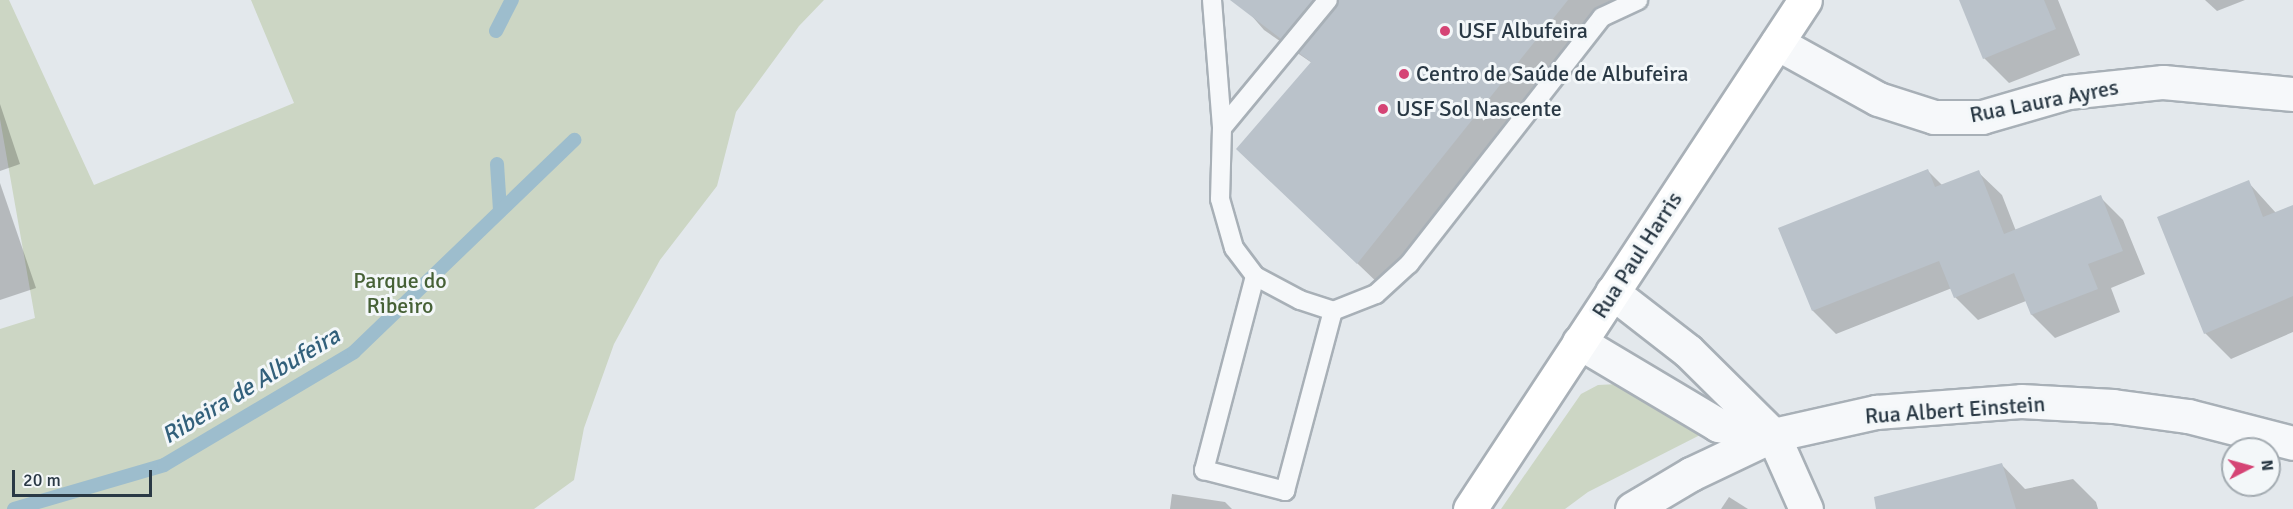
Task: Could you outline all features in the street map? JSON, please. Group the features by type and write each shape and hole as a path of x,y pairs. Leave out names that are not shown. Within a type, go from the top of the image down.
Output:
{"street":[{"name":"Rua Paul Harris","path":"1470,509 1805,0"},
{"name":"Rua Laura Ayres","path":"1776,43 1878,99 1934,117 1982,117 2068,92 2163,82 2293,94"},
{"path":"1612,292 1688,351 1773,435 1806,509"},
{"path":"1580,342 1718,425 1773,435"},
{"name":"Rua Albert Einstein","path":"1632,509 1691,474 1773,435 1876,412 2021,401 2188,416 2293,443"}],"lane":[{"path":"1212,0 1222,128 1220,199 1234,248 1255,276 1300,300 1333,311 1376,294 1409,264 1602,17 1638,0"},
{"path":"1222,128 1328,0"},
{"path":"1255,276 1204,470 1285,491 1333,311"}],"green space":[{"name":"Parque do Ribeiro","path":"0,0 9,0 94,185 294,103 251,0 824,0 799,26 736,112 717,186 660,260 614,344 584,428 574,480 534,509 0,509 0,329 35,318 0,119"},
{"path":"1618,384 1704,433 1588,492 1565,509 1501,509 1581,394 1598,385"}],"building":[{"path":"1230,0 1313,0 1281,39"},
{"name":"Centro de Saúde de Albufeira","path":"1339,0 1568,0 1357,264 1236,149 1311,62 1299,53"},
{"path":"1959,0 2044,0 2056,29 1983,59"},
{"path":"1928,169 1935,187 1979,170 2004,234 2101,195 2123,251 2088,264 2098,289 2031,315 2014,273 1954,298 1939,261 1812,311 1778,228"},
{"path":"2249,180 2263,217 2293,205 2293,296 2204,334 2157,217"},
{"path":"2002,463 2016,509 1876,509 1874,497"}],"waterway":[{"name":"Ribeira de Albufeira","path":"496,31 512,0"},
{"name":"Ribeira de Albufeira","path":"14,509 164,465 354,352 574,140"},
{"name":"Ribeira de Albufeira","path":"497,164 500,211"}],"place":[{"name":"USF Albufeira","path":"1445,31"},
{"name":"Centro de Saúde de Albufeira","path":"1404,74"},
{"name":"USF Sol Nascente","path":"1383,109"}]}
